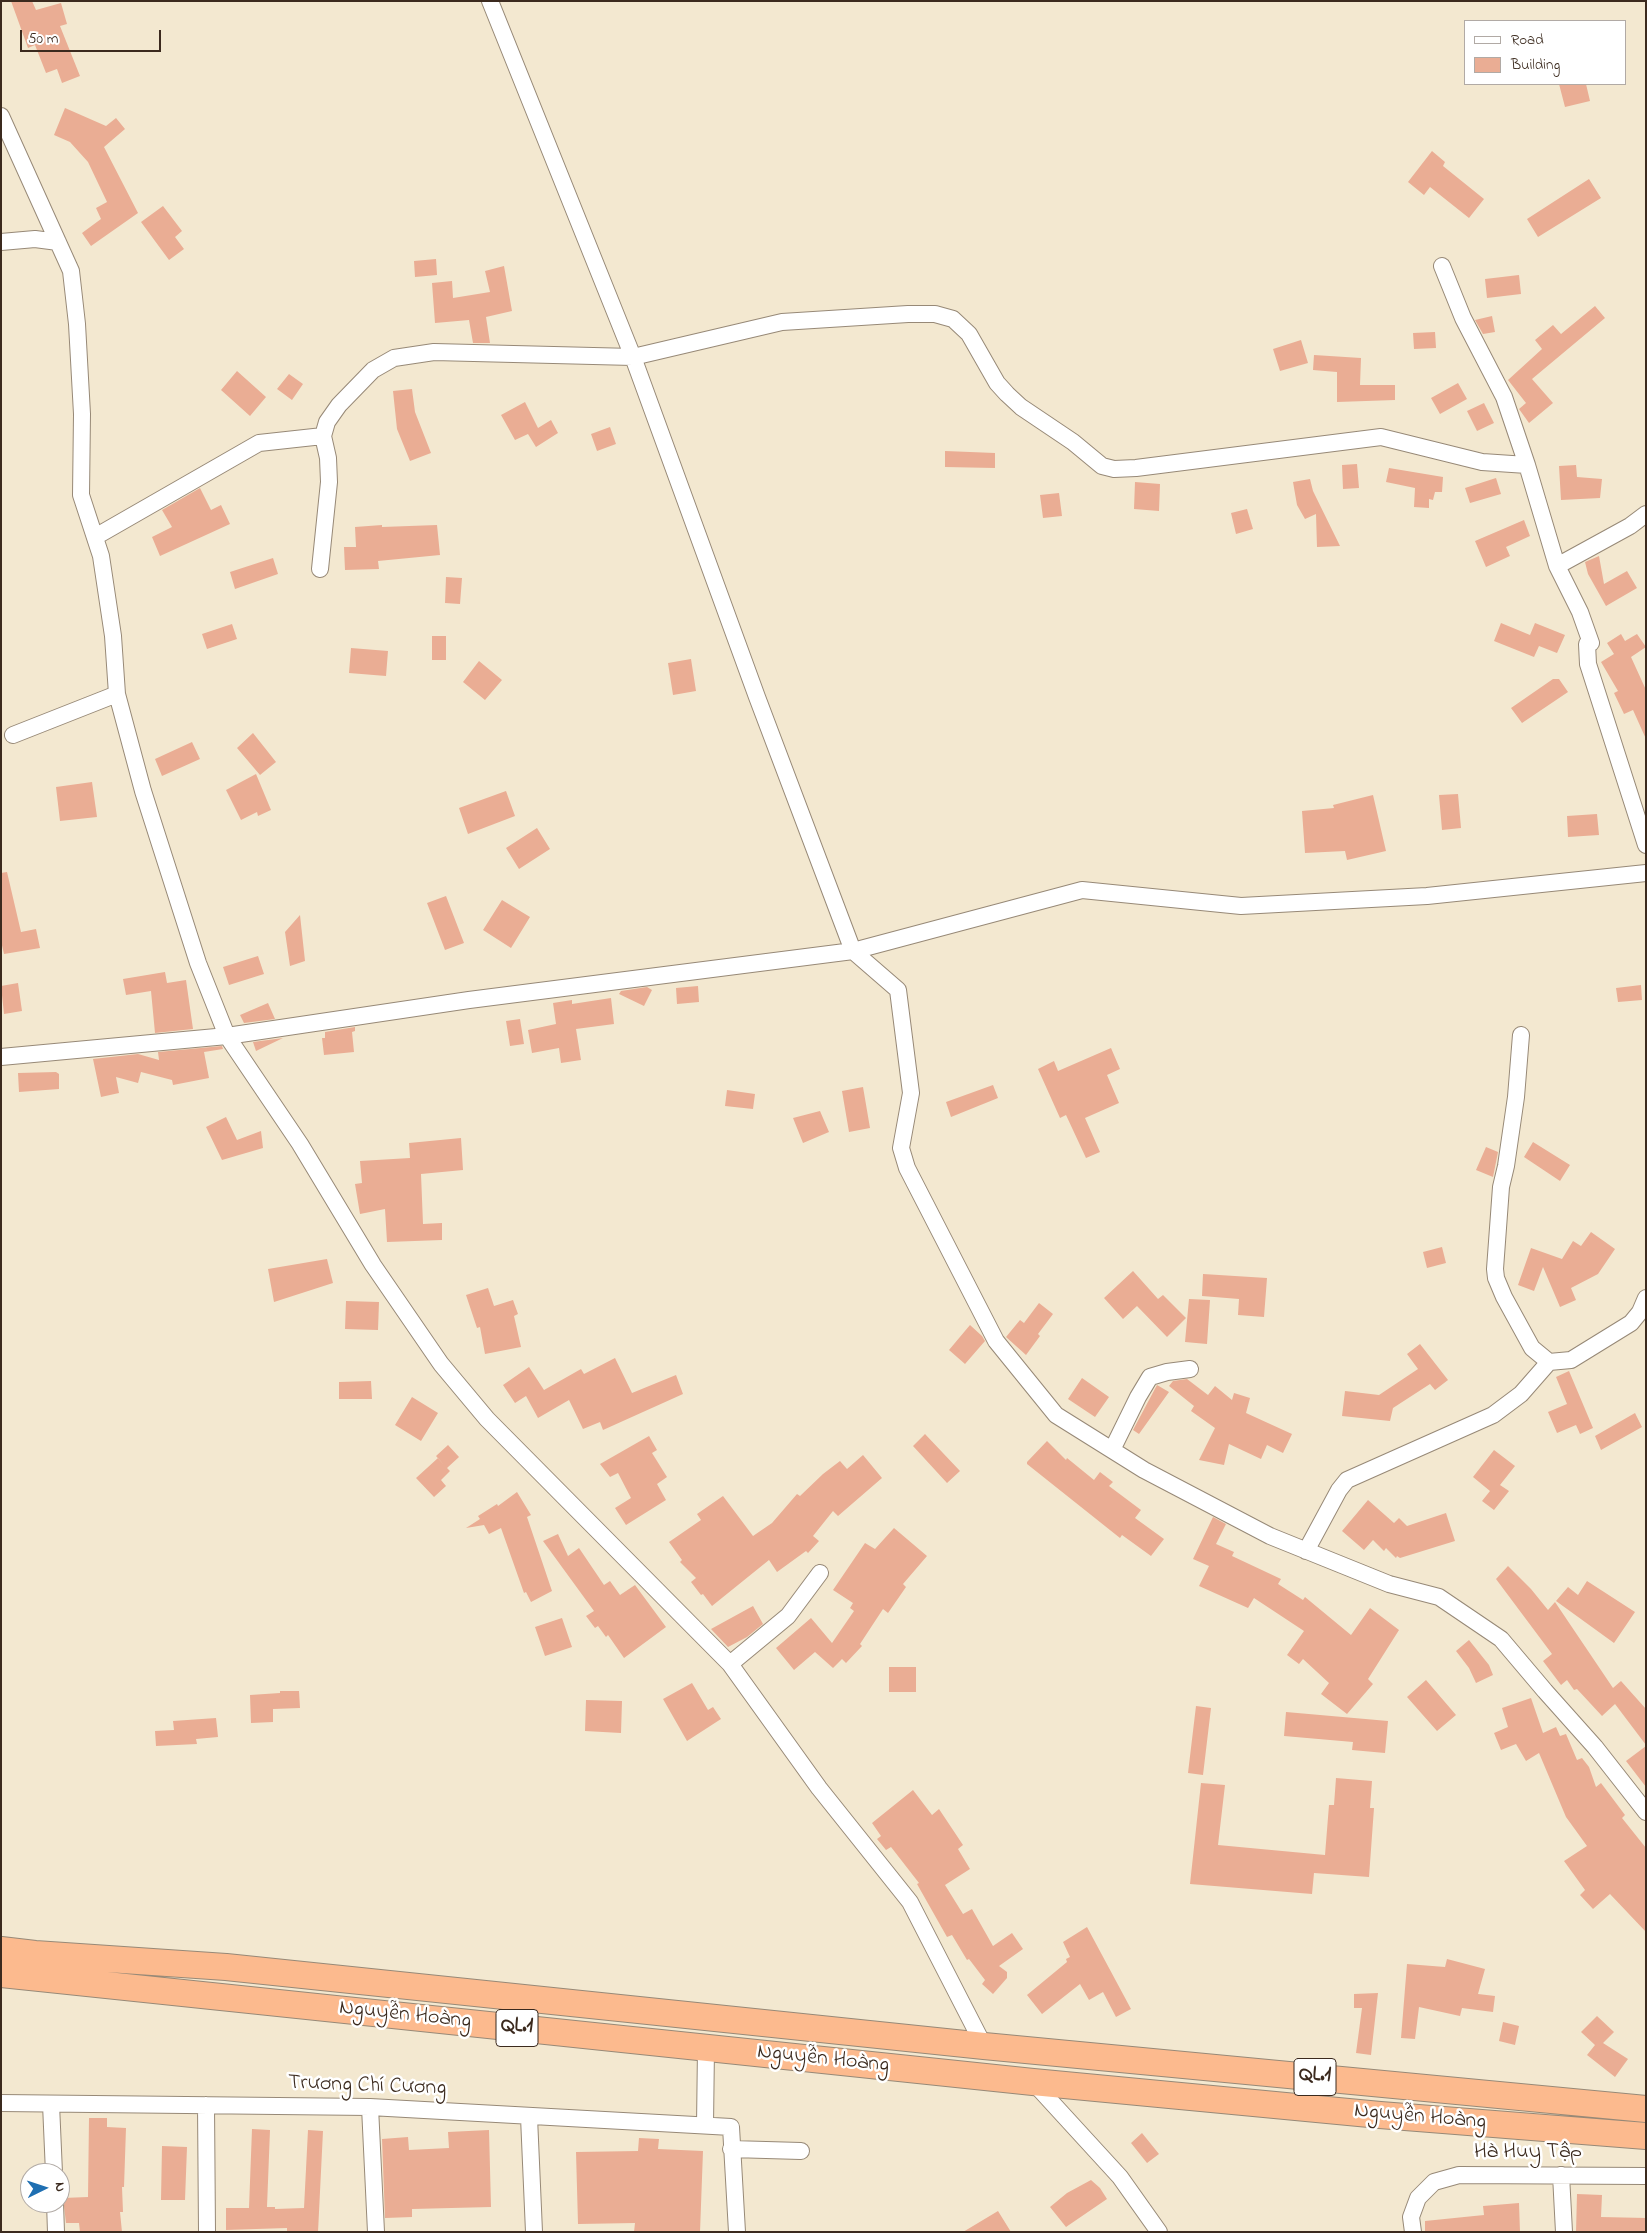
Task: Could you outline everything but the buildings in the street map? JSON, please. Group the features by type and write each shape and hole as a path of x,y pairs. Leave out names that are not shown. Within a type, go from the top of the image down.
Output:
{"highway":[{"name":"Nguyễn Hoàng","path":"1,1950 226,1967 984,2046 1646,2109"},
{"name":"Nguyễn Hoàng","path":"1,1974 1033,2082 1380,2115 1646,2136"}],"street":[{"path":"490,1 633,357 757,697 854,951 898,990 911,1093 901,1148 907,1168 996,1341 1056,1415 1144,1470 1270,1536 1389,1584 1439,1598 1501,1638 1595,1747 1646,1812"},
{"path":"1,116 71,271 77,324 82,414 81,495 101,556 109,609 117,694 143,791 193,946 227,1036 300,1144 372,1264 440,1364 488,1419 730,1664 819,1788 910,1902 984,2046"},
{"path":"1,242 35,239 58,242"},
{"path":"1442,266 1463,318 1504,396 1557,566 1580,612 1591,643 1587,644 1588,664 1646,844"},
{"path":"320,569 330,482 328,458 323,436 328,422 339,404 373,370 394,358 434,352 633,357 782,322 908,314 935,314 953,319 969,334 997,383 1007,394 1021,407 1073,442 1102,466 1114,469 1145,467 1381,437 1482,462 1527,465"},
{"path":"95,537 260,443 323,436"},
{"path":"1557,566 1630,526 1646,514"},
{"path":"13,735 117,694"},
{"path":"1,1057 227,1036 469,1000 854,951 1082,890 1241,906 1427,896 1646,873"},
{"path":"1521,1034 1516,1097 1501,1187 1495,1269 1496,1278 1504,1297 1532,1348 1549,1362"},
{"path":"1306,1551 1339,1490 1347,1480 1492,1415 1521,1394 1549,1362 1571,1360 1631,1323 1640,1312 1646,1298"},
{"path":"1112,1450 1150,1377 1166,1372 1190,1369"},
{"path":"730,1664 788,1616 820,1573"},
{"path":"705,2126 706,2048"},
{"path":"1033,2082 1120,2177 1159,2232"},
{"name":"Trương Chí Cương","path":"1,2103 370,2107 731,2127 731,2149"},
{"path":"51,2104 54,2163"},
{"path":"206,2105 207,2232"},
{"path":"370,2107 376,2232"},
{"path":"529,2117 534,2232"},
{"path":"737,2232 731,2149 801,2151"},
{"name":"Hà Huy Tập","path":"1412,2232 1412,2217 1418,2198 1434,2182 1459,2175 1646,2176"},
{"path":"1561,2175 1564,2232"},
{"path":"55,2213 56,2232"}]}
